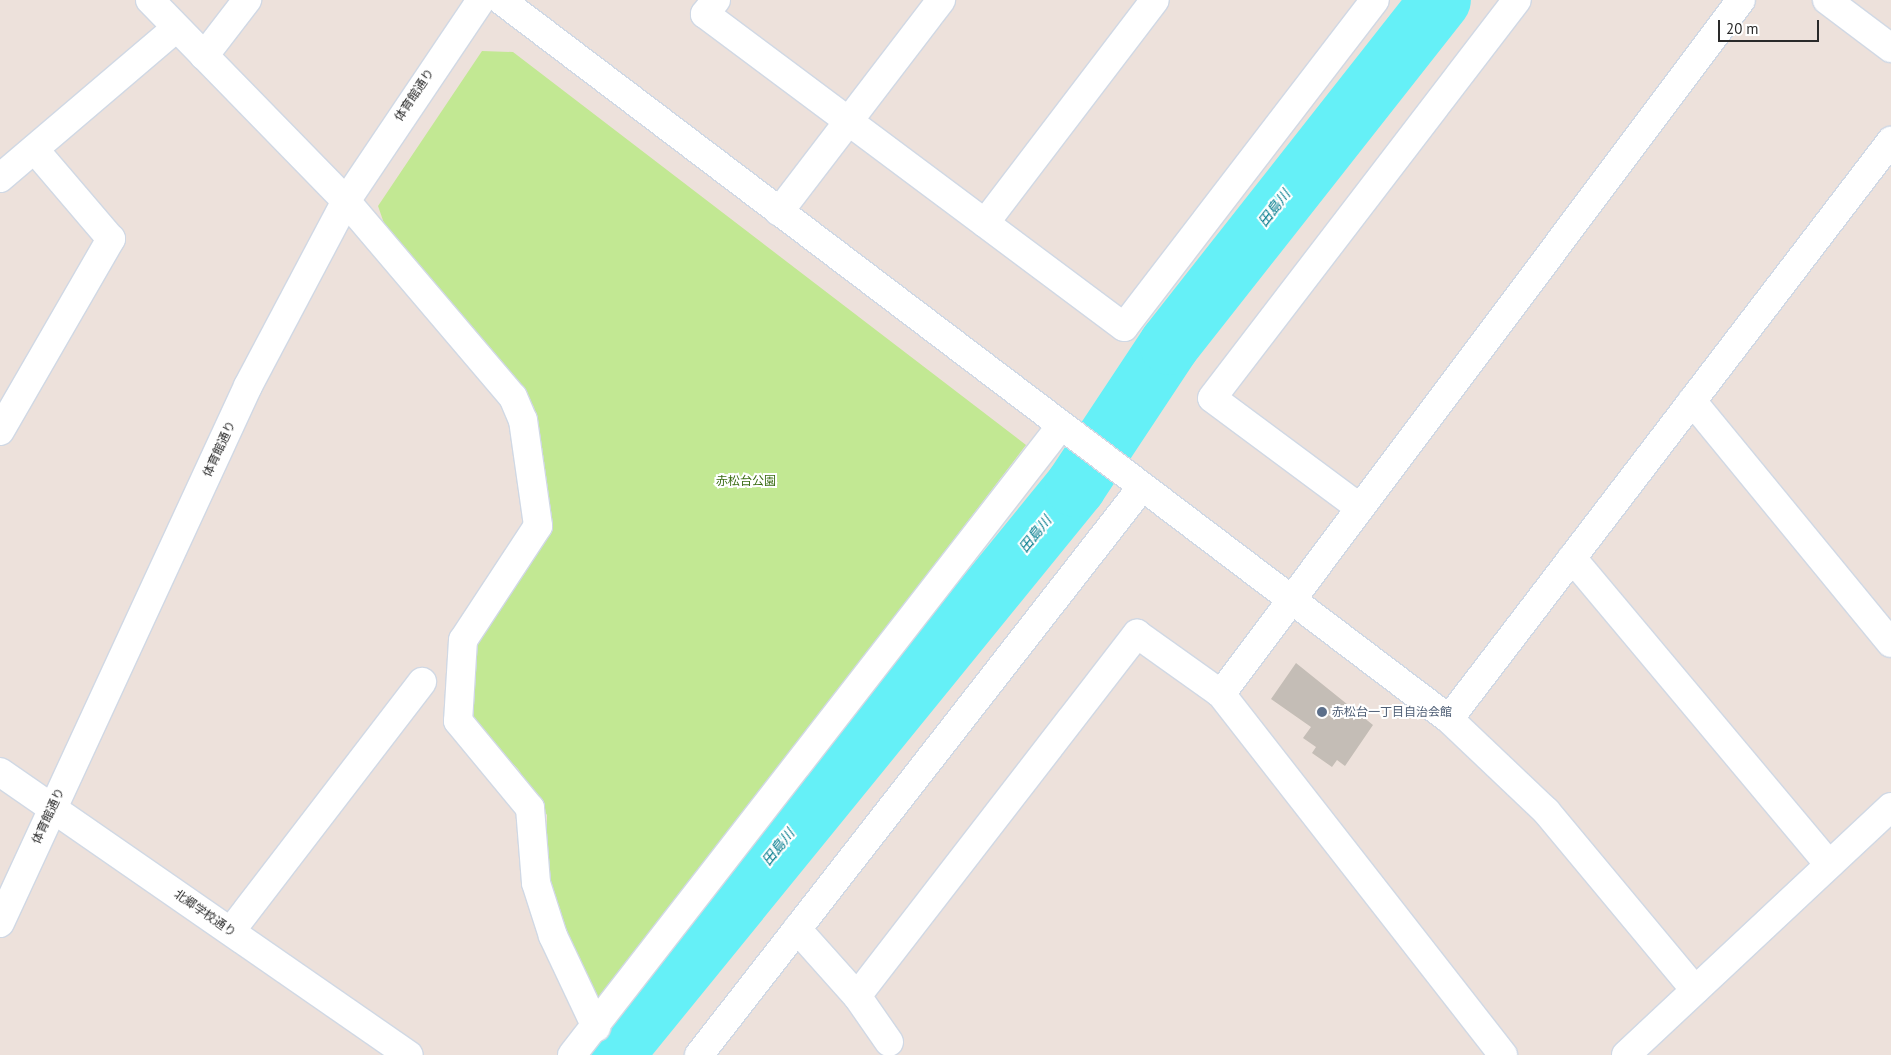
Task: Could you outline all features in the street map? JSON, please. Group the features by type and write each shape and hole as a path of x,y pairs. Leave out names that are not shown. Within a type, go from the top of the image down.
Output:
{"street":[{"path":"150,0 175,29 204,56 346,201 513,397 523,420 538,526 533,539 463,640 458,721 530,808 536,883 553,936 596,1026"},
{"path":"204,56 247,0"},
{"name":"体育館通り","path":"0,922 248,386 346,201 481,0"},
{"path":"501,0 1064,430 1449,719 1546,811 1695,990"},
{"path":"716,0 705,14 1124,327 1375,0"},
{"path":"779,212 941,0"},
{"path":"985,223 1155,0"},
{"path":"1360,508 1212,398 1517,0"},
{"path":"1221,694 1741,0"},
{"path":"1827,0 1891,48"},
{"path":"0,178 175,29"},
{"path":"1449,719 1891,140"},
{"path":"0,431 111,239 34,149"},
{"path":"1692,401 1891,643"},
{"path":"572,1055 1064,430"},
{"path":"699,1055 1135,482"},
{"path":"1572,558 1829,864"},
{"path":"857,996 1137,634 1221,694 1503,1055"},
{"path":"231,931 422,682"},
{"name":"北郷学校通り","path":"0,772 409,1055"},
{"path":"1626,1055 1891,807"},
{"path":"797,928 857,996 889,1042"}],"green space":[{"name":"赤松台公園","path":"482,51 513,52 1026,445 600,1001 564,930 546,874 547,815 518,769 467,717 469,652 552,531 534,407 521,385 386,229 378,206"}],"building":[{"name":"赤松台一丁目自治会館","path":"1296,663 1373,725 1345,766 1337,760 1332,767 1312,753 1316,747 1303,738 1311,727 1271,699"}],"waterway":[{"name":"田島川","path":"612,1055 1075,486 1169,344 1440,0"}],"place":[{"name":"赤松台一丁目自治会館","path":"1322,712"}]}
